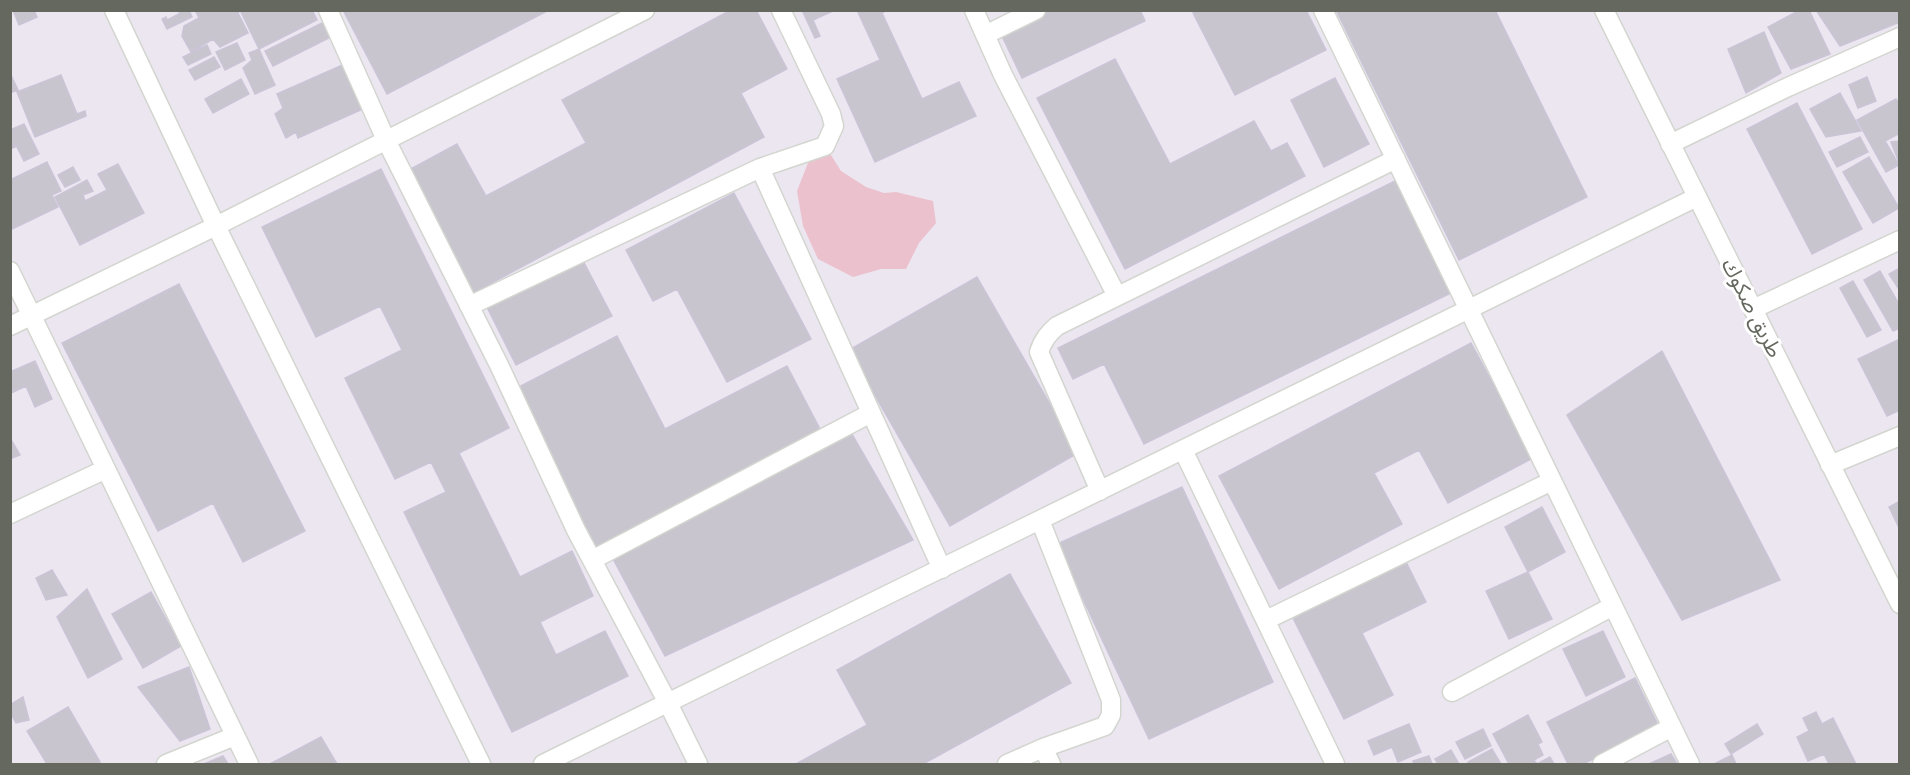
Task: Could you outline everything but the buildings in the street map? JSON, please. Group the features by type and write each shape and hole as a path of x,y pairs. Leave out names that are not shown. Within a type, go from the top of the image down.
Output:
{"street":[{"path":"114,10 216,226 481,765"},
{"path":"328,10 386,140 499,365 576,530 668,703 698,765"},
{"path":"10,326 216,226 645,10"},
{"path":"469,306 760,168 825,146 834,126 831,114 781,10"},
{"path":"974,10 1003,75 1118,296"},
{"path":"985,35 1036,10"},
{"path":"1323,10 1690,765"},
{"name":"طريق صكوك","path":"1604,10 1899,604"},
{"path":"1670,144 1899,37"},
{"path":"1100,490 1039,352 1047,334 1057,326 1396,159"},
{"path":"760,168 942,569"},
{"path":"543,765 1696,197"},
{"path":"1753,309 1899,240"},
{"path":"10,271 249,765"},
{"path":"592,560 871,413"},
{"path":"1830,465 1899,436"},
{"path":"1183,450 1335,765"},
{"path":"10,514 105,469"},
{"path":"1266,620 1552,481"},
{"path":"1007,765 1042,748 1105,726 1111,715 1111,700 1040,520"},
{"path":"1452,692 1613,606"},
{"path":"1602,765 1672,727"},
{"path":"166,765 235,736"},
{"path":"1042,748 1051,765"}],"shaded area":[{"path":"829,152 841,171 866,187 884,193 896,192 933,201 936,223 919,243 906,269 881,269 853,277 818,259 803,226 797,191 808,163"}]}
